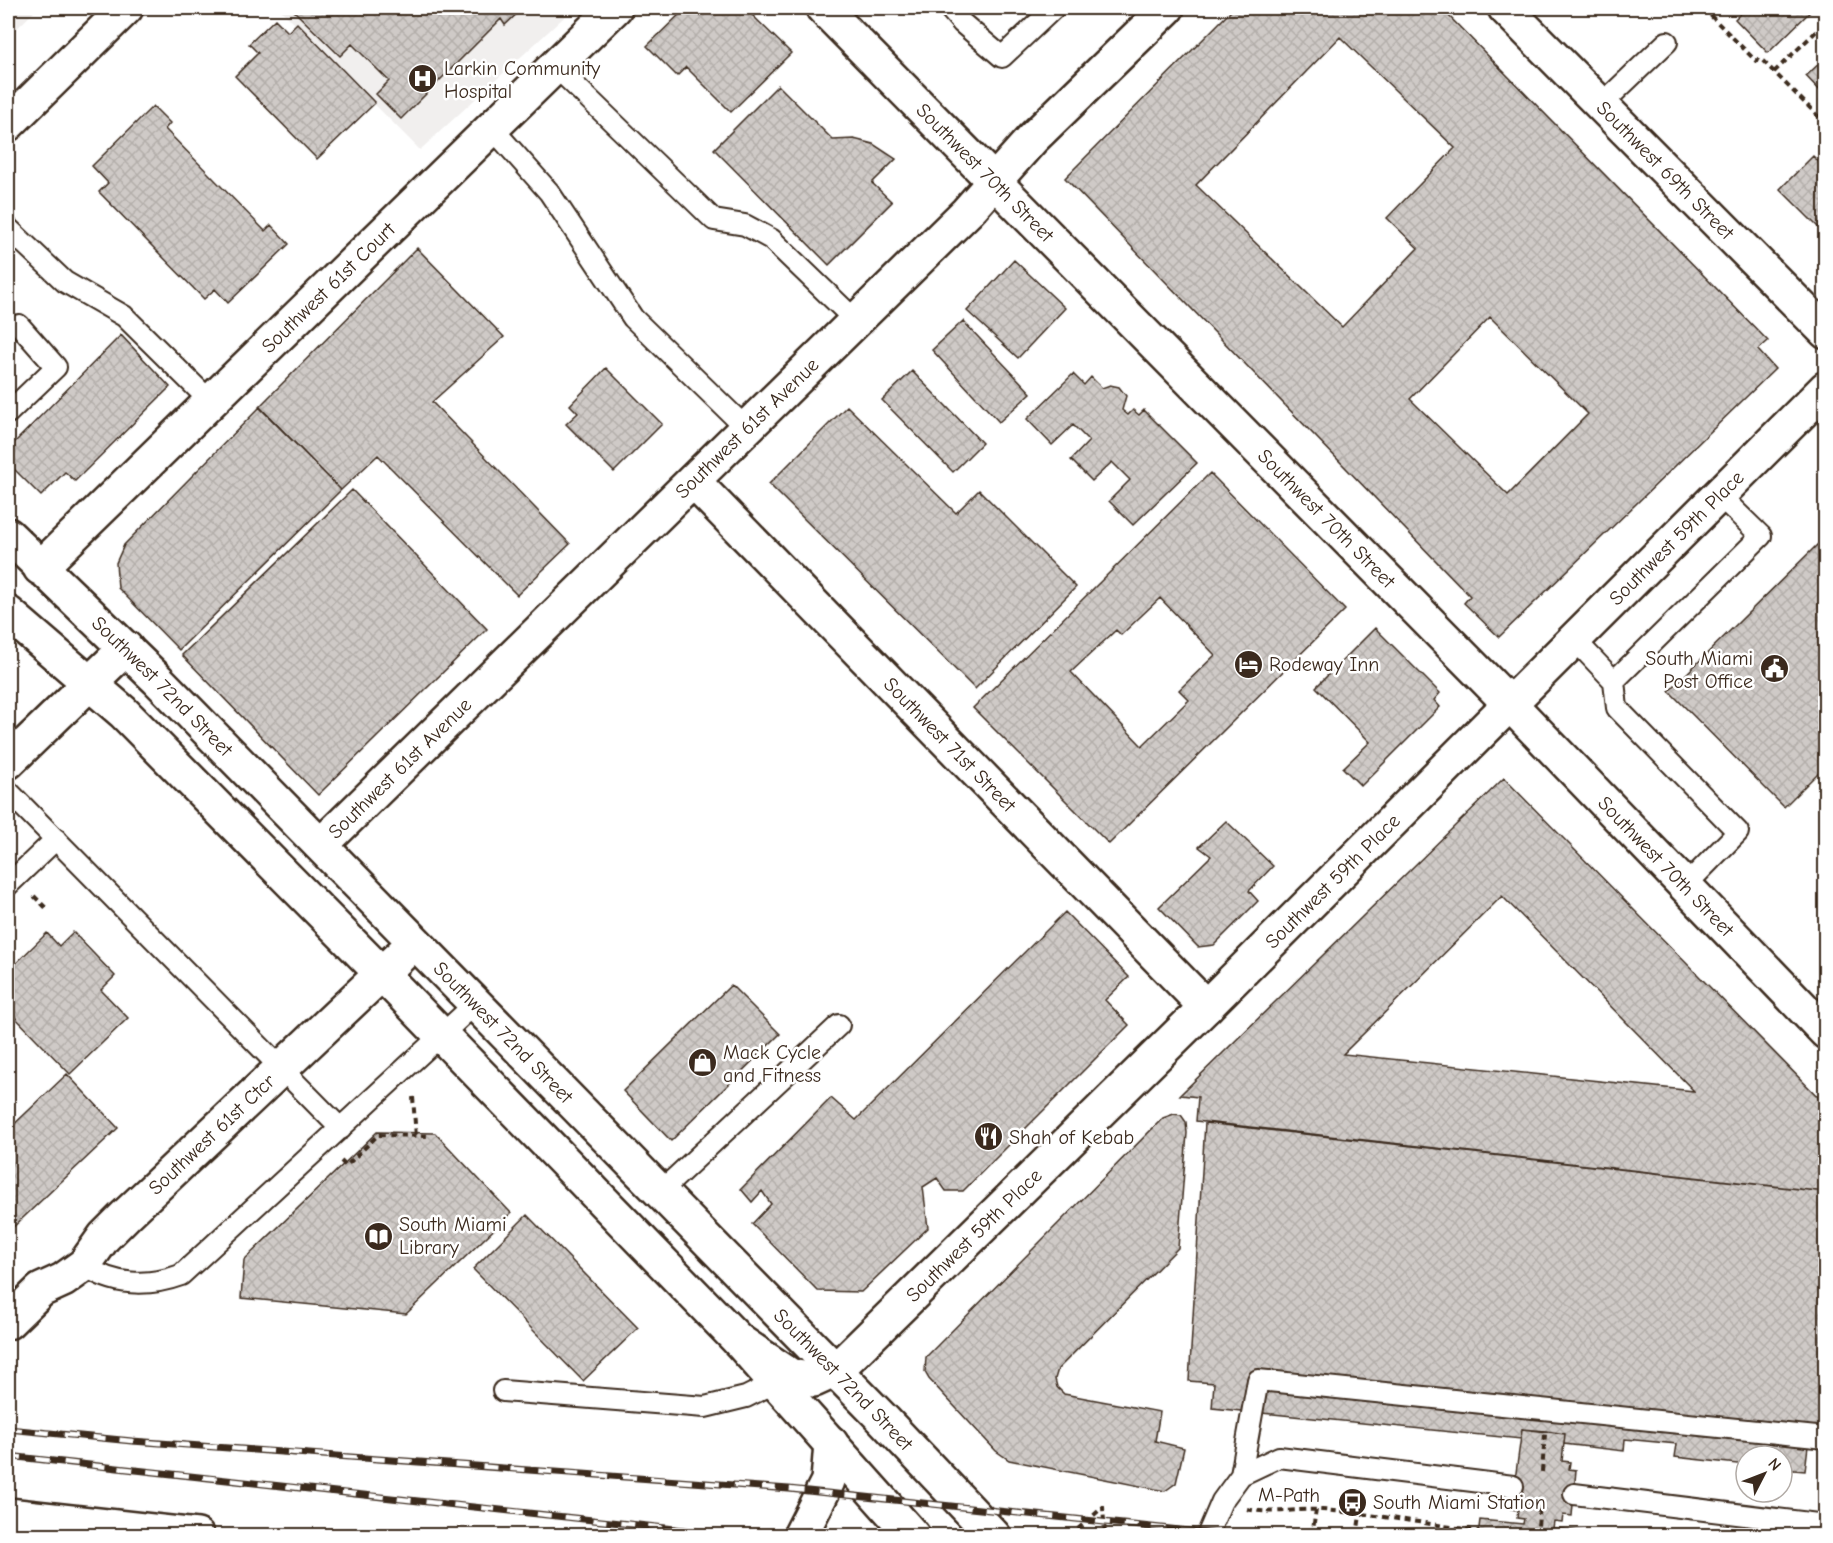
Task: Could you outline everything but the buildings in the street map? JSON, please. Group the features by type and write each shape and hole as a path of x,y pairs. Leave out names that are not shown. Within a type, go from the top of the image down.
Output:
{"main road":[{"path":"8,124 126,8"},
{"name":"Southwest 61st Court","path":"40,568 615,8"},
{"name":"Southwest 70th Street","path":"823,8 1508,702 1826,1032"},
{"name":"Southwest 61st Avenue","path":"321,845 856,321 994,183 1032,139 1167,8"},
{"name":"Southwest 69th Street","path":"1505,8 1826,332"},
{"name":"Southwest 59th Place","path":"836,1370 1206,1007 1508,702 1826,388"},
{"name":"Southwest 71st Street","path":"693,481 1206,1007"},
{"name":"Southwest 72nd Street","path":"8,536 126,648 321,845 414,943 836,1370 994,1536"},
{"path":"8,613 123,712 382,974 739,1341 913,1536"},
{"path":"8,762 126,648"},
{"name":"Southwest 61st Ctcr","path":"8,1322 41,1290 63,1280 84,1265 104,1237 126,1215 414,943"},
{"path":"739,1341 791,1376 814,1380 836,1370"},
{"path":"800,1536 828,1481 831,1443"},
{"path":"8,1515 196,1536"}],"lane":[{"path":"949,8 962,23 1002,57 1054,8"},
{"path":"1601,105 1667,42"},
{"path":"556,67 714,220 745,225 771,239 856,321"},
{"path":"493,129 549,192 633,318 746,428"},
{"path":"8,228 65,282 124,316 212,402"},
{"path":"8,413 56,367 19,325"},
{"path":"1614,681 1761,536 1718,494"},
{"path":"1573,638 1614,681 1617,708 1738,832 1685,886"},
{"path":"8,791 340,1129"},
{"path":"8,885 56,839"},
{"path":"84,1265 102,1278 132,1283 161,1283 181,1275 475,1004"},
{"path":"660,1192 839,1026"},
{"path":"1207,1536 1222,1501 1241,1475 1258,1380 1826,1438"},
{"path":"503,1391 705,1407 746,1396 776,1382"},
{"path":"1241,1475 1280,1457 1513,1486"},
{"path":"1574,1494 1826,1524"}],"path":[{"path":"1703,8 1756,61 1760,58 1826,124"},
{"path":"1708,12 1712,8"},
{"path":"1774,72 1826,22"},
{"path":"30,891 48,910"},
{"path":"413,1093 416,1137"},
{"path":"346,1166 378,1135 431,1136"},
{"path":"1542,1472 1546,1431"},
{"path":"1537,1536 1540,1506"},
{"path":"1070,1536 1103,1508 1105,1536"},
{"name":"M-Path","path":"1241,1508 1263,1513 1316,1510 1479,1531"},
{"path":"1312,1536 1316,1510"},
{"path":"1357,1536 1359,1515"}],"shaded area":[{"path":"8,8 38,8 8,37"},
{"name":"Larkin Community Hospital","path":"279,8 574,8 420,150"}],"railway":[{"path":"8,1429 132,1441 789,1489 1237,1536"},
{"path":"8,1456 739,1536"}],"place":[{"name":"Larkin Community Hospital","path":"423,79"},
{"name":"Rodeway Inn","path":"1248,664"},
{"name":"South Miami Post Office","path":"1774,669"},
{"name":"Mack Cycle and Fitness","path":"702,1063"},
{"name":"Shah of Kebab","path":"988,1137"},
{"name":"South Miami Library","path":"378,1236"},
{"name":"South Miami Station","path":"1352,1502"}]}
